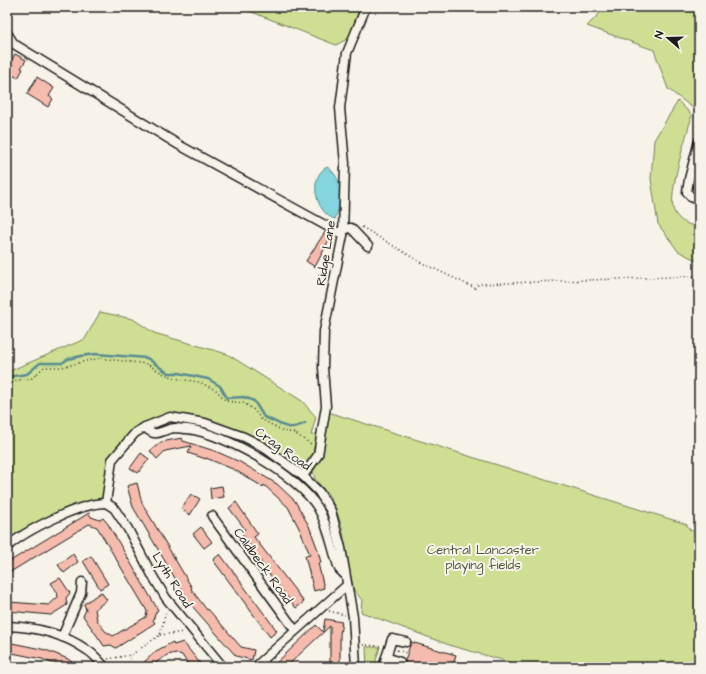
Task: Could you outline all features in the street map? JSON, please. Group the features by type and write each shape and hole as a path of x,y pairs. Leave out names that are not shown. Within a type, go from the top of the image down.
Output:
{"street":[{"name":"Ridge Lane","path":"303,476 318,455 326,406 322,368 324,330 344,232 345,164 340,108 347,53 366,7"},
{"path":"7,33 14,44 179,145 344,232 351,228 368,246"},
{"path":"699,141 687,192 691,197 699,200"},
{"name":"Crag Road","path":"106,503 112,460 136,433 145,427 170,417 205,423 244,436 262,446 303,476 319,492 332,511 341,548 353,617 356,667"},
{"name":"Crag Road","path":"145,427 150,433 155,434 175,428 195,430 240,447 286,476 309,496 318,507 324,520 339,569 345,576"},
{"path":"7,547 20,536 52,520 98,503 106,503"},
{"name":"Lyth Road","path":"106,503 114,508 128,529 152,575 173,606 223,667"},
{"name":"Caldbeck Road","path":"212,516 295,630"},
{"path":"62,637 81,594 82,582"},
{"path":"255,667 347,585"},
{"path":"7,626 35,628 62,637 88,650 104,665"},
{"path":"383,667 392,639 406,642"},
{"path":"386,657 400,662"}],"path":[{"path":"362,227 422,264 475,288 478,284 699,276"},
{"path":"7,389 14,381 32,378 44,367 62,367 99,358 147,364 164,374 179,379 199,382 216,390 226,401 244,403 254,410 260,419 283,431 294,433 319,449"},
{"path":"160,635 166,612 173,606"},
{"path":"319,609 353,617"},
{"path":"104,665 108,658 131,655 160,635 183,633 189,627"},
{"path":"129,667 131,655"}],"green space":[{"path":"239,7 357,7 359,10 349,38 336,45"},
{"path":"606,7 699,7 699,101 693,108 668,89 654,50 587,26"},
{"path":"678,101 692,115 675,178 673,192 674,211 681,220 699,227 699,262 678,251 658,224 651,179 654,140"},
{"path":"100,312 133,319 154,333 227,354 302,401 316,417 311,435 322,433 318,455 303,476 244,437 170,417 145,427 112,460 106,503 76,510 7,547 7,372 85,339"},
{"name":"Central Lancaster playing fields","path":"328,412 686,524 690,530 699,533 699,667 527,667 452,646 361,612 362,600 353,589 342,527 336,509 328,494 315,479 313,472 320,457"},
{"path":"366,647 380,647 374,667 367,667"}],"water":[{"path":"327,167 333,172 339,184 340,198 335,219 328,216 323,210 316,195 317,179 321,172"}],"building":[{"path":"15,54 26,60 21,68 23,69 18,78 7,72 7,61 10,63"},
{"path":"37,77 54,88 49,96 53,99 48,107 27,94"},
{"path":"325,232 331,236 315,267 306,261"},
{"path":"182,438 183,441 215,451 240,462 277,484 295,501 309,526 318,550 321,563 318,563 324,588 314,591 305,556 310,555 300,530 288,507 264,485 263,487 235,470 206,458 188,453 191,446 165,451 157,459 150,451 161,442"},
{"path":"141,453 149,459 138,473 130,468"},
{"path":"137,483 142,503 192,588 191,589 207,610 208,609 241,647 254,650 252,660 236,656 185,598 186,597 133,507 127,486"},
{"path":"222,486 224,497 211,499 210,488"},
{"path":"191,494 200,499 190,515 181,509"},
{"path":"236,502 258,534 254,537 304,602 296,608 267,571 241,532 245,529 229,508"},
{"path":"89,513 91,517 100,520 103,518 108,524 158,610 153,620 155,623 116,648 111,645 104,646 83,616 86,610 84,604 101,592 107,600 95,609 97,620 105,631 113,636 146,617 147,611 97,527 89,524 7,574 7,563"},
{"path":"201,527 212,542 204,548 193,534"},
{"path":"73,554 78,562 64,573 58,565"},
{"path":"220,554 277,631 270,637 213,560"},
{"path":"91,556 108,584 100,589 83,561"},
{"path":"60,578 70,593 66,598 67,605 51,615 8,611 9,602 49,605 58,597 57,592 51,583"},
{"path":"325,619 342,622 340,634 340,667 330,667 330,626 286,667 272,667 316,625 323,632"},
{"path":"7,642 46,650 68,659 78,667 61,667 42,659 7,652"},
{"path":"173,642 174,645 183,642 203,667 190,667 182,655 176,653 167,655 157,662 154,667 146,667 142,664 156,651"},
{"path":"411,642 456,655 452,667 403,667"}],"waterway":[{"path":"7,377 27,374 40,363 62,363 68,359 81,356 96,354 147,358 168,373 179,373 208,379 220,386 227,398 244,397 254,401 264,417 284,426 293,427 305,423"},
{"path":"694,526 699,527"}]}
